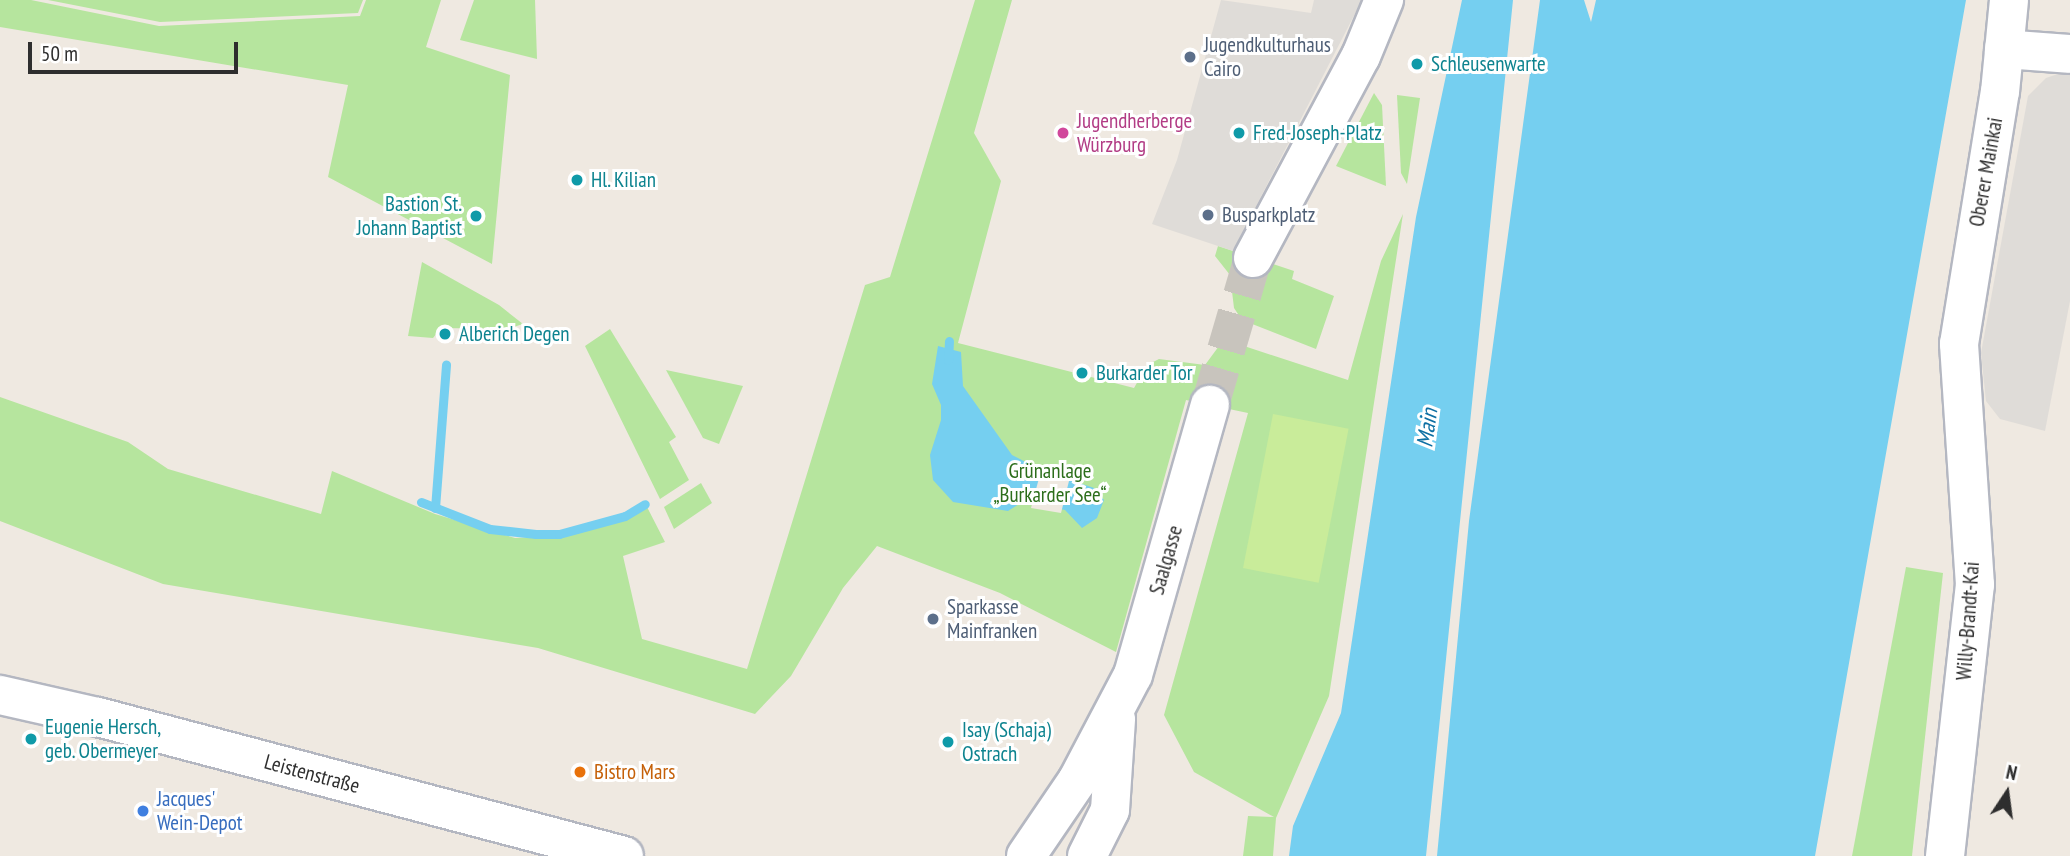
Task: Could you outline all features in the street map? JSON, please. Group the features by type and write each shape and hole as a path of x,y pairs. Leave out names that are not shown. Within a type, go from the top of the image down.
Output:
{"main road":[{"path":"1253,258 1361,56 1384,0"},
{"name":"Oberer Mainkai","path":"1959,344 2010,0"},
{"path":"2004,49 2070,54"},
{"name":"Willy-Brandt-Kai","path":"1945,856 1975,584 1959,344"},
{"name":"Saalgasse","path":"1116,713 1133,676 1210,405"},
{"name":"Leistenstraße","path":"0,695 98,717 624,856"},
{"path":"1087,856 1111,810 1116,713"},
{"path":"1026,856 1116,713"},
{"path":"1064,856 1113,762"}],"green space":[{"path":"0,0 31,0 159,26 360,16 366,0 441,0 426,47 510,75 492,264 328,177 348,85 0,27"},
{"path":"48,0 363,0 358,13 160,22"},
{"path":"474,0 535,0 537,59 460,40"},
{"name":"Grünanlage „Burkarder See“","path":"975,0 1012,0 974,133 1001,181 958,343 1134,388 1147,365 1159,359 1205,365 1219,346 1238,344 1348,380 1381,261 1403,214 1329,696 1276,818 1273,856 1243,856 1248,816 1274,817 1194,772 1164,715 1248,413 1186,400 1116,652 1000,593 877,546 843,588 791,676 755,714 538,648 163,584 0,521 0,397 128,442 168,469 321,514 332,471 435,514 515,538 559,536 626,519 647,507 665,542 623,556 642,639 747,669 865,285 890,277"},
{"path":"1374,93 1382,105 1386,186 1336,166"},
{"path":"1397,95 1420,98 1407,184 1401,173"},
{"path":"1218,246 1294,271 1292,279 1334,296 1316,349 1242,320 1234,308 1230,275 1215,256"},
{"path":"422,262 499,305 523,324 507,329 441,328 433,338 408,336"},
{"path":"610,329 676,437 669,442 689,480 660,499 585,346"},
{"path":"666,370 743,386 719,444 703,438"},
{"path":"1273,414 1349,429 1319,583 1243,568"},
{"path":"701,483 712,503 674,529 664,507"},
{"path":"1906,567 1943,573 1912,856 1852,856"}],"shaded area":[{"name":"Fred-Joseph-Platz","path":"1221,0 1311,13 1314,0 1362,0 1233,251 1152,224 1177,160"},
{"path":"2070,70 2070,301 2045,431 2000,419 1986,401 1981,353 2028,96 2046,78"}],"water":[{"name":"Main","path":"1462,0 1513,0 1426,856 1289,856 1293,826 1341,713 1416,217"},
{"path":"1540,0 1584,0 1591,22 1596,0 1966,0 1815,856 1437,856 1469,521"},
{"path":"938,346 961,352 963,386 1012,455 1041,470 1094,488 1104,500 1097,518 1082,528 1065,510 1044,505 1019,504 1008,511 953,502 933,480 930,455 941,420 941,405 932,384"}],"pier":[{"path":"1042,467 1070,477 1061,513 1031,508"}],"waterway":[{"path":"948,360 949,341"},
{"path":"435,508 446,364"},
{"path":"421,502 490,529 536,534 559,534 625,516 645,504"}],"tunnel":[{"path":"1210,405 1253,258"}],"place":[{"name":"Jugendkulturhaus Cairo","path":"1190,57"},
{"name":"Schleusenwarte","path":"1417,64"},
{"name":"Jugendherberge Würzburg","path":"1063,133"},
{"name":"Fred-Joseph-Platz","path":"1239,133"},
{"name":"Hl. Kilian","path":"577,180"},
{"name":"Busparkplatz","path":"1208,215"},
{"name":"Bastion St. Johann Baptist","path":"476,216"},
{"name":"Alberich Degen","path":"445,334"},
{"name":"Burkarder Tor","path":"1082,373"},
{"name":"Sparkasse Mainfranken","path":"933,619"},
{"name":"Eugenie Hersch, geb. Obermeyer","path":"31,739"},
{"name":"Isay (Schaja) Ostrach","path":"948,742"},
{"name":"Bistro Mars","path":"580,772"},
{"name":"Jacques' Wein-Depot","path":"143,811"}]}
